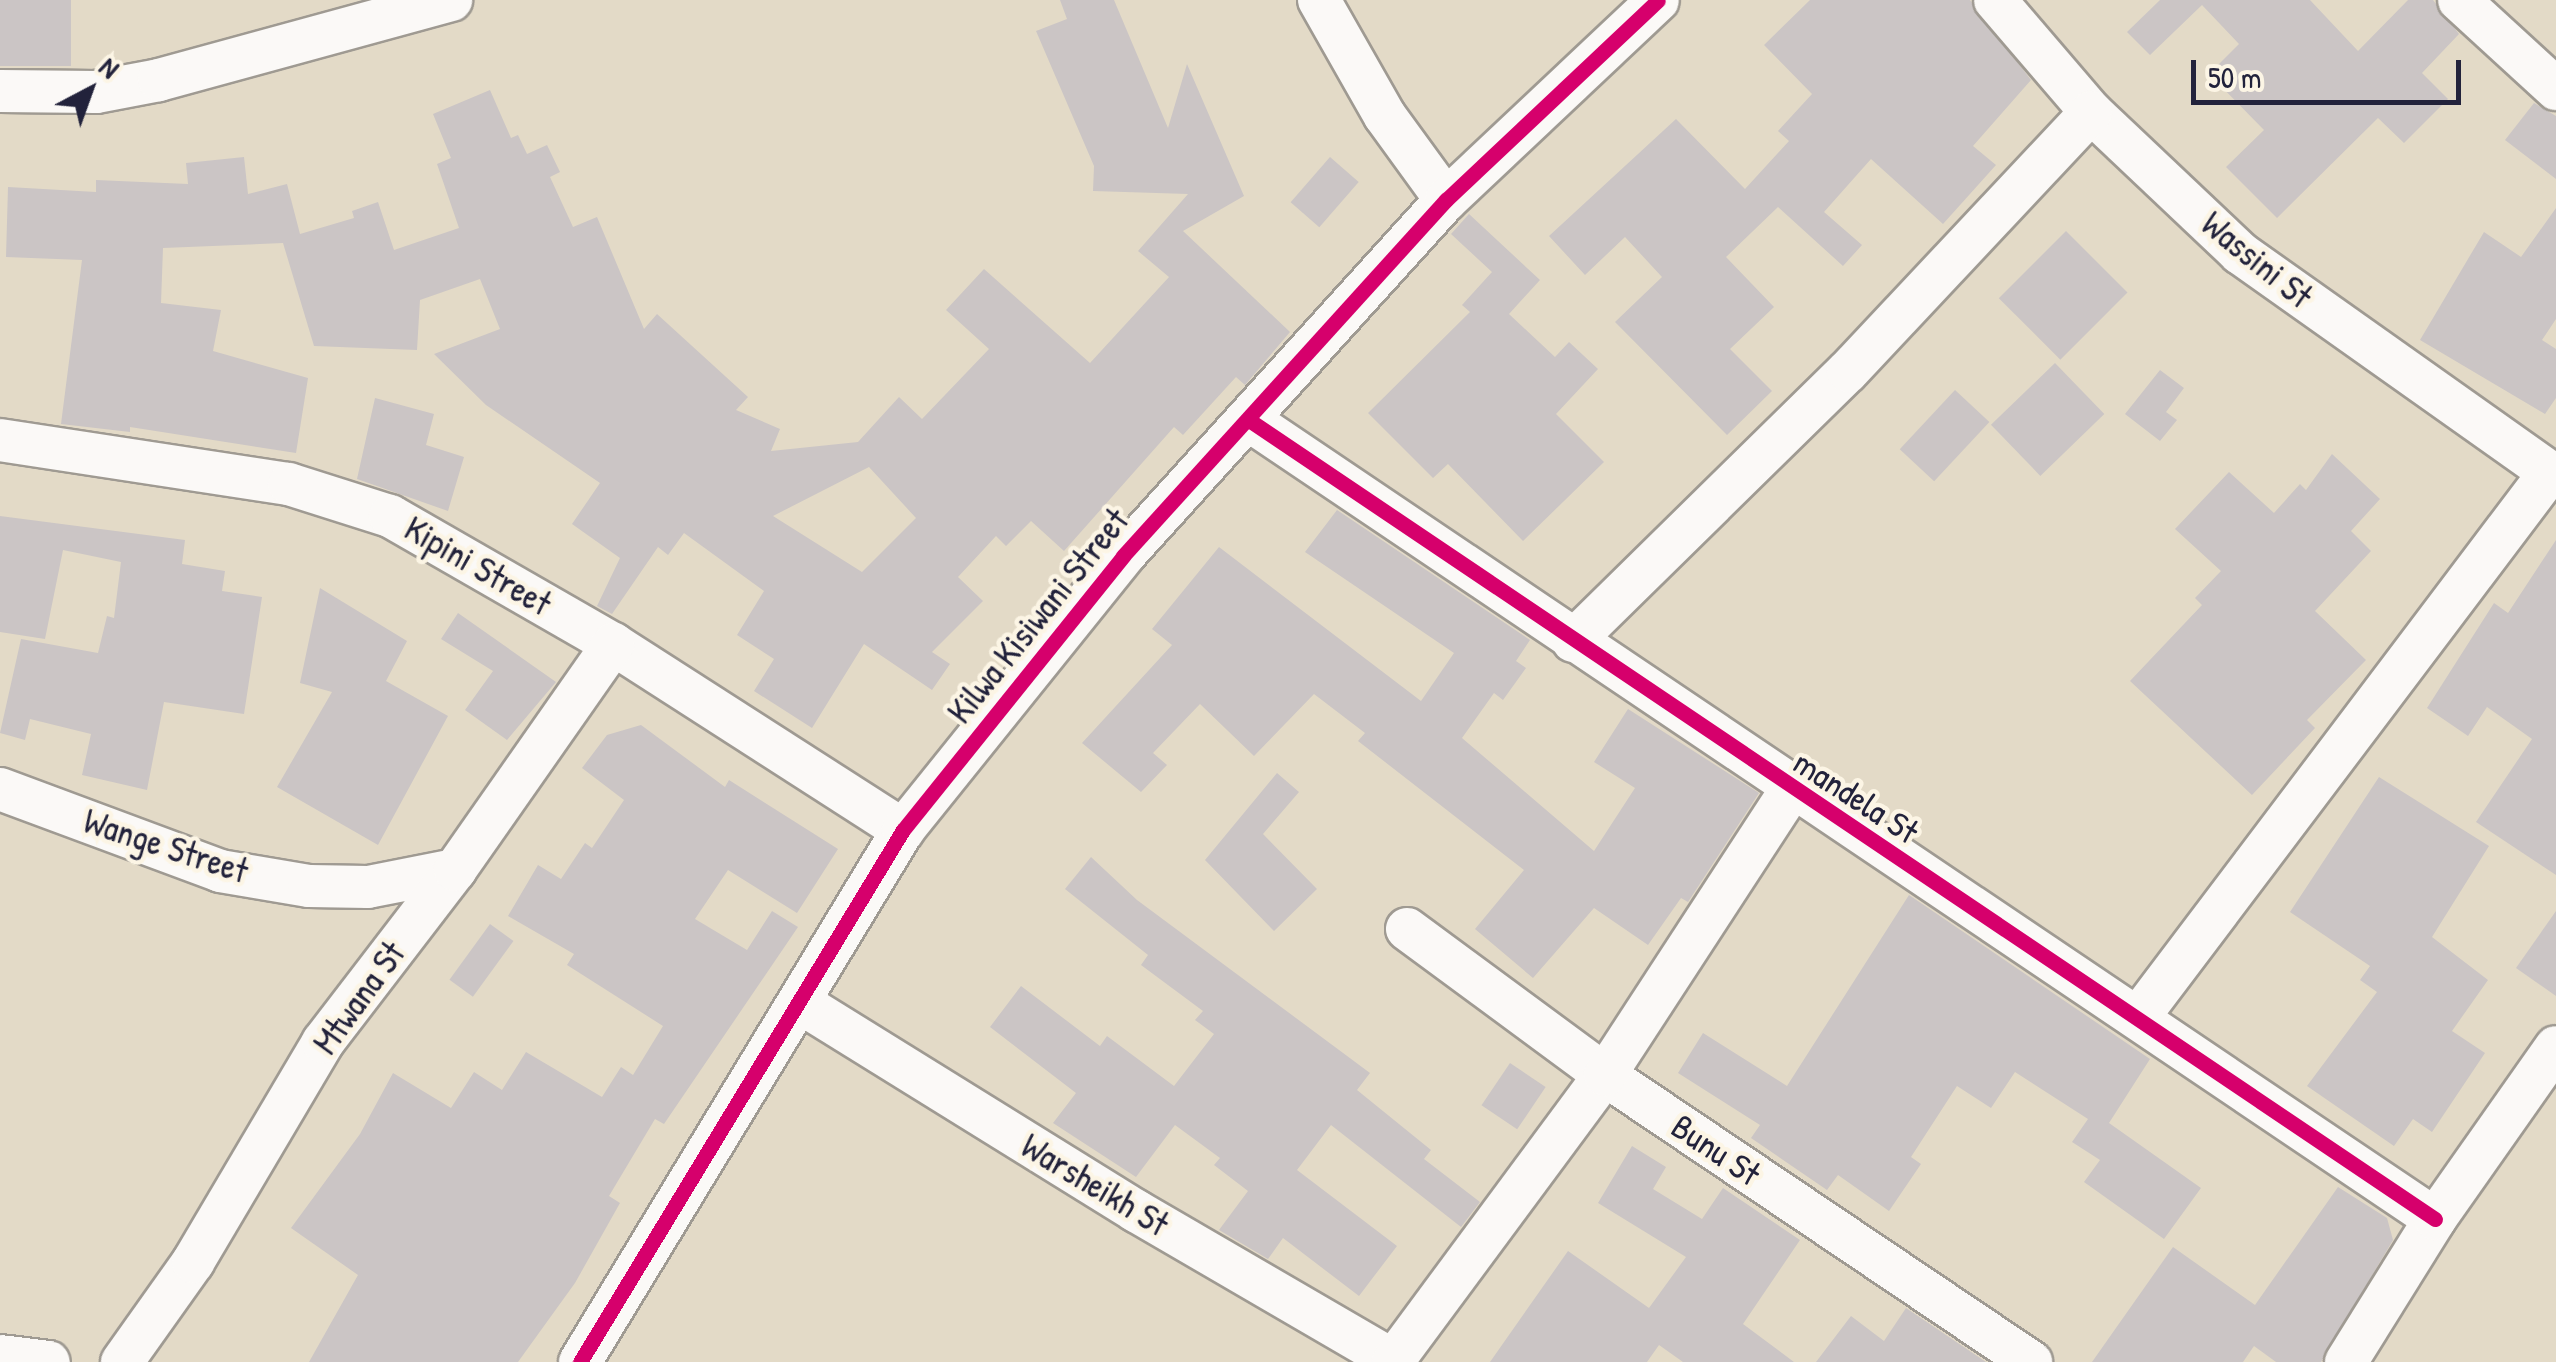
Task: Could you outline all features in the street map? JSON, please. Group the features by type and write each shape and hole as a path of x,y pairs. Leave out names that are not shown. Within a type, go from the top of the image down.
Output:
{"street":[{"path":"0,91 96,92 160,80 451,0"},
{"path":"1318,0 1385,116 1446,200"},
{"name":"Kilwa Kisiwani Street","path":"580,1362 902,830 1122,556 1446,200 1658,0"},
{"name":"Wassini St","path":"1995,0 2091,112 2240,253 2553,474"},
{"path":"2459,0 2556,88"},
{"path":"1573,641 1848,370 2091,112"},
{"name":"mandela St","path":"1249,420 1790,791 2140,1015 2435,1219"},
{"name":"Kipini Street","path":"0,440 289,484 390,516 613,644 902,830"},
{"path":"2140,1015 2553,474"},
{"name":"Mtwana St","path":"122,1362 193,1262 323,1042 455,870 613,644"},
{"name":"Wange Street","path":"0,788 220,871 309,886 368,887 455,870"},
{"path":"1394,1361 1605,1075 1790,791"},
{"name":"Bunu St","path":"1408,929 1605,1075 2031,1362"},
{"name":"Warsheikh St","path":"799,1002 1136,1212 1394,1361"},
{"path":"2346,1362 2435,1219 2556,1047"},
{"path":"0,1356 49,1362"}],"building":[{"path":"0,0 71,0 71,66 0,66"},
{"path":"1060,0 1114,0 1168,128 1187,64 1244,196 1183,231 1290,332 1245,385 1236,377 1183,435 1174,427 1064,551 1031,521 1006,546 996,536 958,577 983,601 932,652 950,664 932,690 864,644 812,728 754,691 774,659 737,635 764,591 684,533 668,555 658,547 612,614 597,606 620,558 572,524 600,483 486,405 434,354 500,329 480,279 420,300 417,350 314,346 283,243 163,248 161,303 221,310 213,351 308,378 296,453 130,427 130,432 61,424 82,260 6,257 8,187 96,192 96,180 188,184 186,163 244,157 248,194 287,184 300,234 354,218 352,211 378,202 394,250 459,228 437,164 451,158 433,114 490,90 511,138 518,135 527,154 547,145 560,172 550,177 573,227 597,217 644,329 657,314 748,397 736,410 780,429 771,451 858,442 899,397 922,419 989,349 946,310 984,269 1090,363 1169,277 1138,251 1188,194 1093,191 1094,166 1036,31 1067,19","holes":["869,467 916,518 862,572 773,516"]},
{"path":"1810,0 1970,0 2031,80 1973,146 1996,165 1943,224 1871,159 1824,212 1862,245 1843,266 1778,207 1726,257 1774,307 1730,349 1772,391 1727,435 1615,322 1662,277 1625,237 1585,275 1549,236 1676,119 1745,189 1789,141 1778,131 1812,94 1764,45"},
{"path":"2160,0 2310,0 2358,51 2408,0 2433,0 2459,34 2422,73 2448,99 2404,143 2378,118 2277,218 2226,167 2264,130 2209,74 2239,44 2202,5 2150,55 2127,32"},
{"path":"2534,103 2556,116 2556,179 2505,140"},
{"path":"1330,157 1359,182 1319,227 1291,202"},
{"path":"2556,208 2556,319 2542,340 2556,349 2556,398 2545,414 2420,340 2484,232 2521,257"},
{"path":"1469,214 1540,280 1509,314 1555,357 1569,342 1598,369 1556,414 1604,462 1523,541 1448,464 1433,478 1368,413 1470,312 1462,305 1492,272 1451,234"},
{"path":"2066,231 2128,293 2060,360 1999,298"},
{"path":"2055,363 2104,414 2040,476 1991,425"},
{"path":"2160,370 2184,388 2166,412 2177,420 2160,441 2125,414"},
{"path":"1955,390 1989,422 1934,481 1900,449"},
{"path":"375,398 434,414 426,445 464,457 448,511 357,479"},
{"path":"2332,454 2380,499 2351,531 2371,551 2315,611 2366,660 2307,720 2315,728 2252,795 2130,681 2202,605 2195,598 2221,571 2175,529 2229,472 2274,513 2300,484 2306,490"},
{"path":"1337,510 1530,640 1516,661 1526,668 1503,700 1494,693 1462,738 1594,851 1635,788 1594,762 1628,709 1759,793 1688,902 1681,898 1648,945 1594,908 1533,978 1475,929 1524,870 1358,741 1365,733 1314,694 1254,756 1200,704 1153,753 1167,765 1141,792 1082,743 1172,645 1152,629 1219,547 1421,701 1454,653 1305,552"},
{"path":"0,516 185,540 182,564 225,571 222,591 262,597 244,714 164,702 147,790 82,775 91,734 30,719 25,740 0,733 21,639 98,653 107,616 114,618 121,562 63,550 45,639 0,632"},
{"path":"2556,540 2556,875 2476,822 2532,739 2487,707 2468,736 2427,708 2494,603 2508,613"},
{"path":"320,588 407,641 386,681 448,716 378,845 277,787 332,692 300,683"},
{"path":"458,613 556,682 507,740 465,710 493,671 441,639"},
{"path":"641,725 725,787 729,780 838,849 797,913 728,870 695,919 747,950 772,911 798,927 664,1124 655,1119 609,1196 620,1203 575,1283 518,1362 309,1362 358,1275 291,1228 360,1134 393,1073 451,1108 474,1072 502,1090 526,1052 602,1097 621,1067 633,1075 663,1026 567,965 574,954 508,916 538,865 561,879 585,843 592,848 624,800 582,768 607,735"},
{"path":"1277,773 1299,792 1263,834 1317,889 1274,931 1205,860"},
{"path":"2379,777 2489,846 2432,937 2488,980 2452,1031 2485,1053 2432,1132 2413,1119 2394,1146 2307,1086 2377,992 2360,980 2370,966 2290,912"},
{"path":"1091,857 1137,900 1370,1073 1357,1090 1431,1150 1424,1159 1480,1202 1461,1227 1331,1125 1297,1170 1397,1246 1359,1296 1283,1238 1268,1259 1219,1230 1248,1191 1214,1165 1220,1158 1175,1125 1136,1177 1053,1123 1076,1093 990,1027 1021,986 1100,1046 1107,1036 1174,1086 1214,1034 1195,1020 1203,1011 1141,965 1148,955 1065,889"},
{"path":"1909,895 2150,1059 2109,1123 2201,1188 2164,1239 2084,1182 2100,1160 2072,1142 2088,1119 2015,1072 1991,1108 1957,1086 1911,1157 1921,1164 1889,1211 1838,1175 1827,1190 1751,1138 1760,1125 1678,1073 1703,1033 1787,1086"},
{"path":"2556,911 2556,996 2516,968"},
{"path":"490,924 513,941 473,997 449,980"},
{"path":"1510,1063 1546,1087 1517,1129 1481,1105"},
{"path":"1632,1146 1666,1167 1653,1189 1702,1219 1723,1188 1800,1240 1743,1324 1794,1362 1683,1362 1659,1345 1647,1362 1490,1362 1568,1251 1649,1308 1686,1257 1598,1203"},
{"path":"2338,1187 2387,1218 2393,1240 2321,1362 2276,1362 2254,1346 2243,1362 2092,1362 2173,1247 2255,1305"},
{"path":"1906,1308 1986,1362 1816,1362 1851,1316 1884,1341"}],"cycle path":[{"path":"580,1362 903,830 1123,556 1446,200 1658,0"},
{"path":"1249,420 2435,1219"}]}
